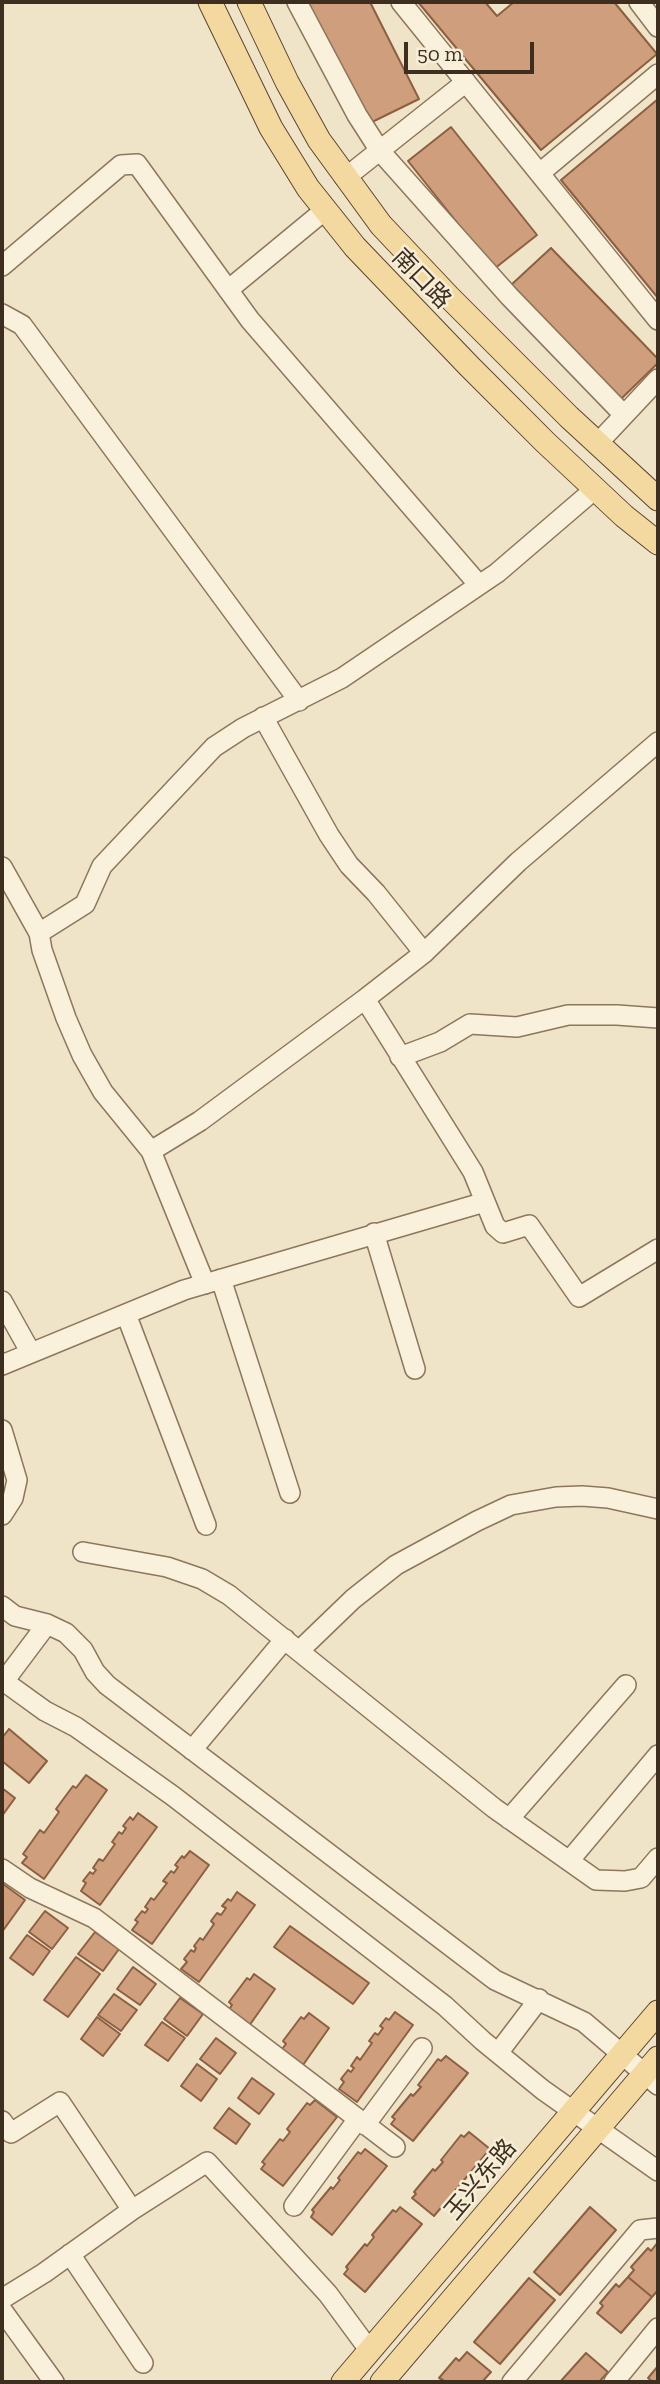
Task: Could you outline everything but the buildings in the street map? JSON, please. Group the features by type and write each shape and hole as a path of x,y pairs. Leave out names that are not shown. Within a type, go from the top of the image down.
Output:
{"main road":[{"name":"南口路","path":"210,2 271,128 302,178 355,247 415,312 596,489 658,543"},
{"name":"南口路","path":"249,2 302,111 345,178 381,225 449,297 597,443 658,499"},
{"name":"玉兴东路","path":"343,2382 658,2012"},
{"path":"382,2382 599,2128 654,2072"}],"street":[{"path":"297,2 357,115 380,151 509,296 624,415"},
{"path":"401,2 658,320"},
{"path":"639,2 658,27"},
{"path":"540,173 658,74"},
{"path":"345,178 467,82"},
{"path":"2,266 121,165 137,164 258,330 479,585"},
{"path":"228,290 325,210"},
{"path":"2,314 22,325 299,701"},
{"path":"597,443 658,379"},
{"path":"39,933 85,904 102,866 214,747 263,717 342,678 497,573 596,489"},
{"path":"263,717 329,835 349,864 424,953"},
{"path":"151,1151 200,1121 424,953 518,862 658,742"},
{"path":"2,867 39,933 46,961 82,1055 103,1093 151,1151 213,1281 290,1493"},
{"path":"365,999 473,1172 495,1226 503,1233 529,1225 579,1297 658,1249"},
{"path":"400,1056 440,1042 470,1024 517,1027 568,1015 658,1018"},
{"path":"2,1365 213,1281 485,1202"},
{"path":"374,1233 415,1369"},
{"path":"2,1301 31,1353"},
{"path":"126,1314 206,1525"},
{"path":"2,1430 17,1480 13,1498 2,1515"},
{"path":"192,1750 292,1645 396,1565 466,1527 511,1505 556,1497 582,1496 620,1500 658,1510"},
{"path":"83,1552 167,1567 202,1579 229,1595 509,1819 596,1880 625,1881 641,1878 658,1858"},
{"path":"2,1606 15,1616 47,1624 66,1633 75,1641 107,1685 495,1980 584,2022 622,2054 654,2072"},
{"path":"47,1624 2,1682 45,1711 75,1727 173,1796 445,2006 543,2090 658,2171"},
{"path":"509,1819 626,1685"},
{"path":"569,1861 658,1755"},
{"path":"2,1870 30,1888 94,1918 395,2147"},
{"path":"498,2053 539,1999"},
{"path":"295,2206 422,2049"},
{"path":"2,2121 11,2133 60,2102 132,2210"},
{"path":"2,2299 207,2162 328,2294 370,2351"},
{"path":"512,2382 640,2230 658,2228"},
{"path":"70,2254 143,2363"},
{"path":"2,2310 54,2382"},
{"path":"614,2382 658,2328"}]}
